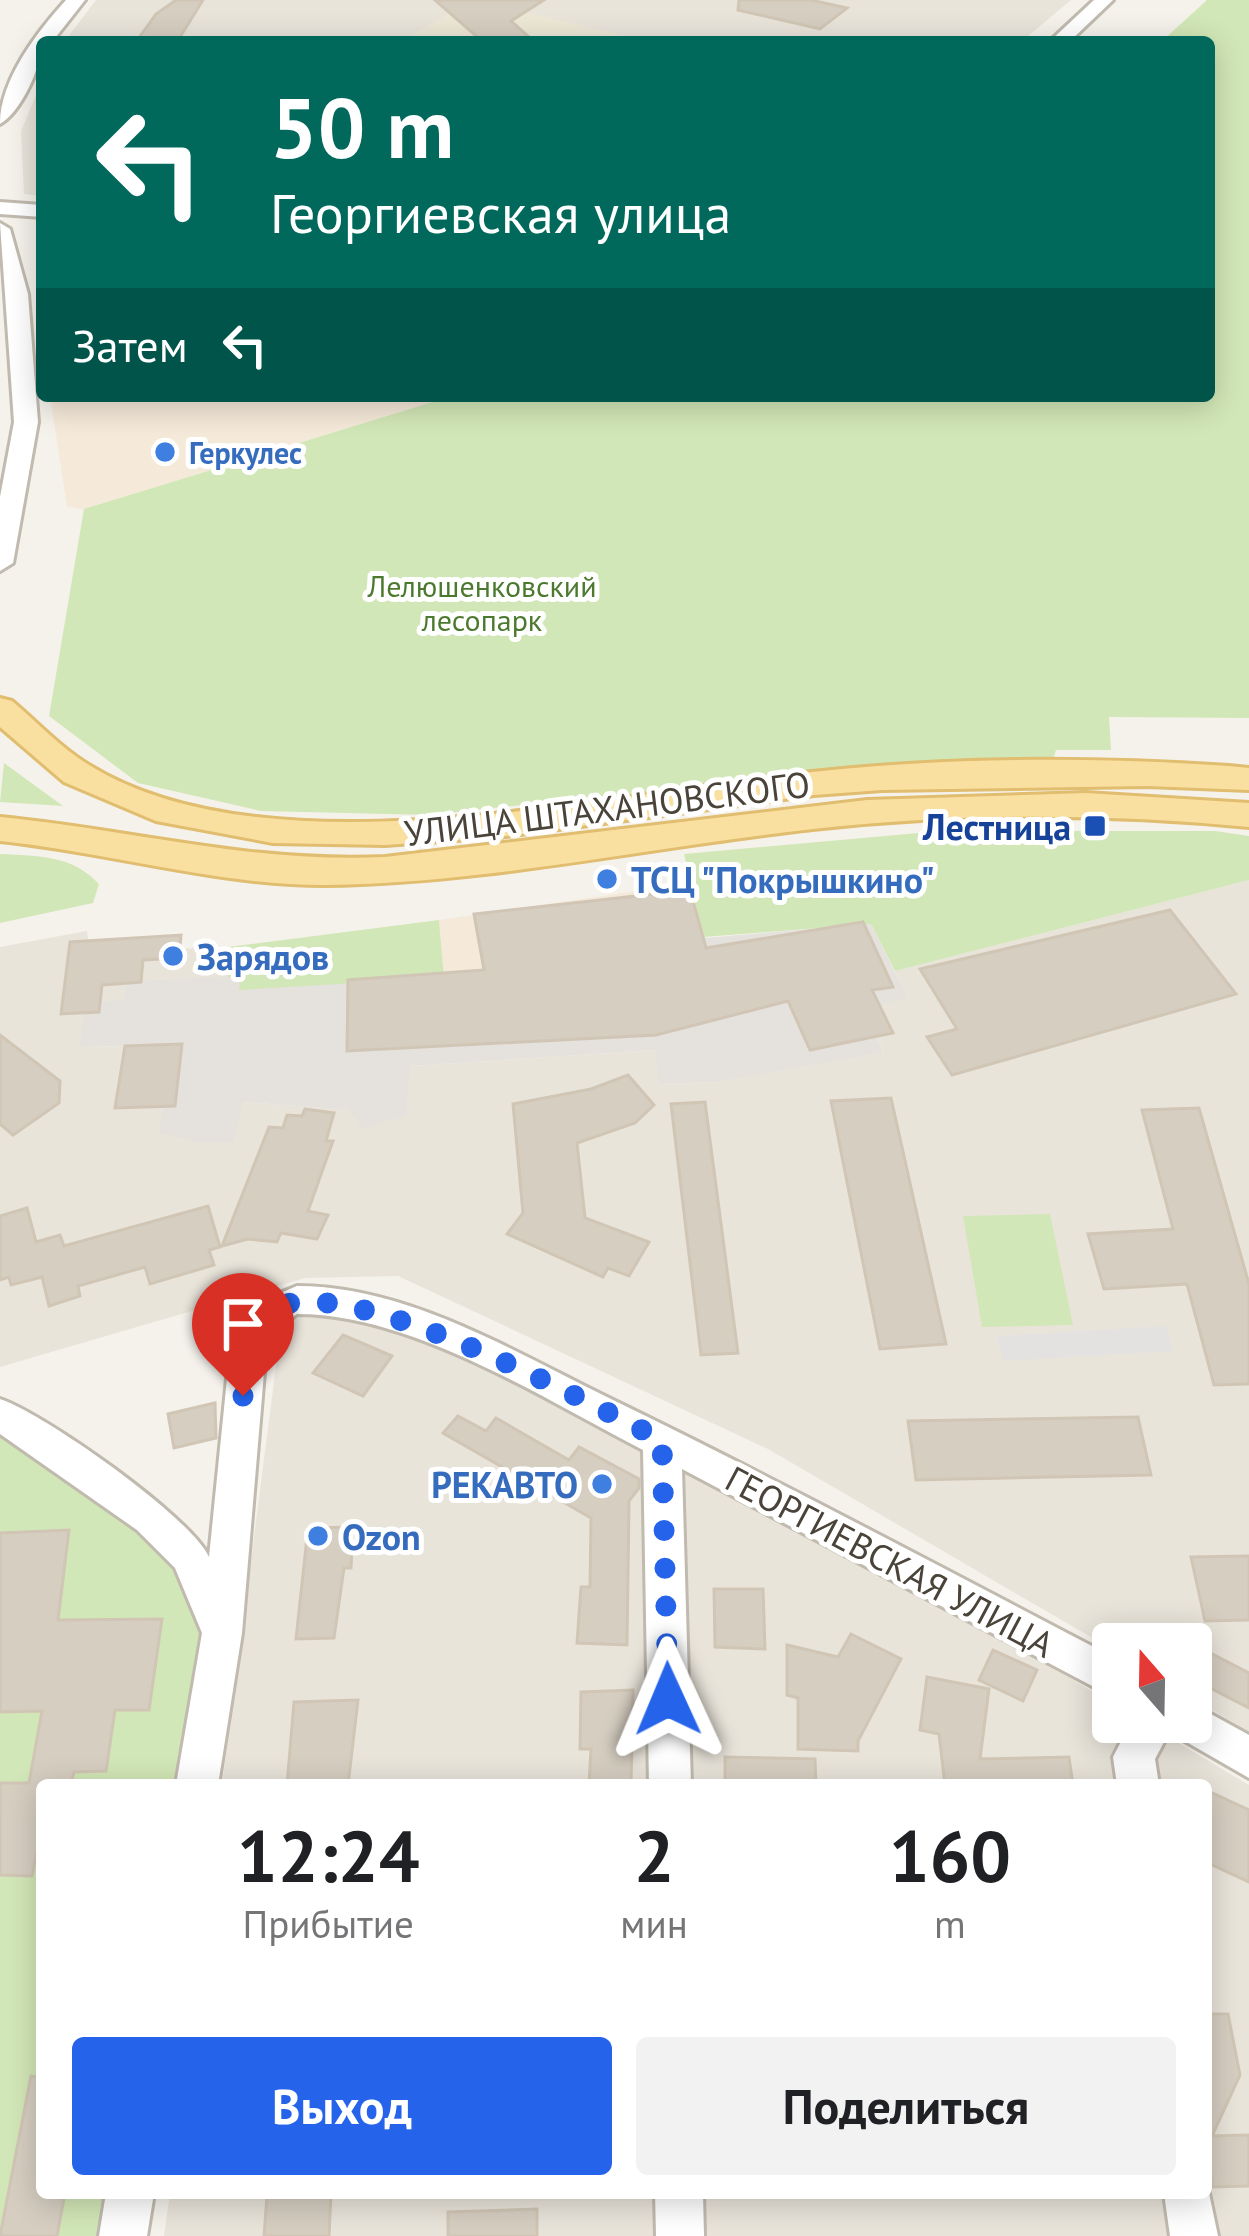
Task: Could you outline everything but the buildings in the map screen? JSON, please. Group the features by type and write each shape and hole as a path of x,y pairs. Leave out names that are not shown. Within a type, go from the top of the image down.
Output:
{"main road":[{"name":"УЛИЦА ШТАХАНОВСКОГО","path":"0,709 20,732 91,784 211,820 328,836 430,831 817,783 986,775 1249,779"},
{"name":"УЛИЦА ШТАХАНОВСКОГО","path":"0,829 53,832 187,859 320,872 424,867 816,816 964,807 1204,809 1249,814"}],"street":[{"path":"46,36 76,0"},
{"path":"1065,36 1104,0"},
{"path":"0,118 36,54"},
{"path":"0,208 36,211"},
{"path":"0,229 16,294 26,422 4,514 0,563"},
{"name":"ГЕОРГИЕВСКАЯ УЛИЦА","path":"198,1779 222,1634 248,1349 264,1316 295,1300 332,1303 424,1326 662,1440 1092,1667"},
{"path":"0,1414 164,1531 190,1557 222,1634"},
{"path":"662,1440 670,1779"},
{"path":"1212,1735 1249,1758"},
{"path":"1137,1779 1134,1757 1142,1743"},
{"path":"123,2236 129,2199"},
{"path":"679,2199 680,2236"},
{"path":"1189,2199 1193,2236"}],"shaded area":[{"path":"96,0 1071,0 1028,36 69,36"},
{"path":"473,0 626,36 411,36"},
{"path":"36,95 36,195 24,194 21,131"},
{"name":"Геркулес","path":"51,402 432,402 84,509 67,507"},
{"path":"1249,880 1249,1732 1212,1710 1212,1623 1092,1623 1092,1638 768,1449 398,1276 305,1278 0,1367 0,947 87,931 90,952 228,947 228,977 127,981 123,1000 81,1047 129,1046 243,1102 351,1110 410,1066 655,1050 660,1084 718,1082 883,1051 863,1006 907,998 895,971"},
{"path":"690,883 695,938 444,978 439,920"},
{"path":"871,924 908,998 864,1007 883,1052 718,1082 659,1084 655,1050 410,1066 406,1115 363,1129 350,1110 243,1102 233,1142 195,1142 159,1133 171,1067 128,1046 80,1047 85,1004 123,1000 127,981 240,976 240,989 530,973 631,944"},
{"path":"316,1308 442,1341 1003,1638 1092,1691 1092,1743 1178,1743 1249,1785 1249,2236 164,2236 169,2199 1212,2199 1212,1779 223,1779 281,1327"},
{"path":"1166,1326 1173,1351 1003,1361 997,1336"}],"green space":[{"name":"Лелюшенковский лесопарк","path":"1207,0 1249,0 1249,718 1109,717 1111,750 1056,750 1053,760 912,763 429,815 261,811 138,783 49,716 84,509 432,402 1215,402 1215,36 1168,36"},
{"path":"4,763 63,806 0,802"},
{"path":"941,831 1215,831 1249,836 1249,880 895,971 871,924 703,937 684,854"},
{"path":"0,854 54,859 78,867 99,884 93,903 0,923"},
{"path":"439,920 444,978 239,990 240,977 228,977 228,947"},
{"path":"1050,1214 1073,1325 982,1327 963,1216"},
{"path":"0,1429 192,1570 204,1651 181,1779 36,1779 36,2199 109,2199 103,2236 0,2236"}],"place":[{"name":"Геркулес","path":"165,452"},
{"name":"Лестница","path":"1095,826"},
{"name":"ТСЦ \"Покрышкино\"","path":"607,879"},
{"name":"Зарядов","path":"173,956"},
{"name":"РЕКАВТО","path":"602,1484"},
{"name":"Ozon","path":"318,1536"}],"route":[{"path":"243,1396 248,1349 264,1316 295,1300 332,1303 424,1326 662,1440 668,1699"}]}
